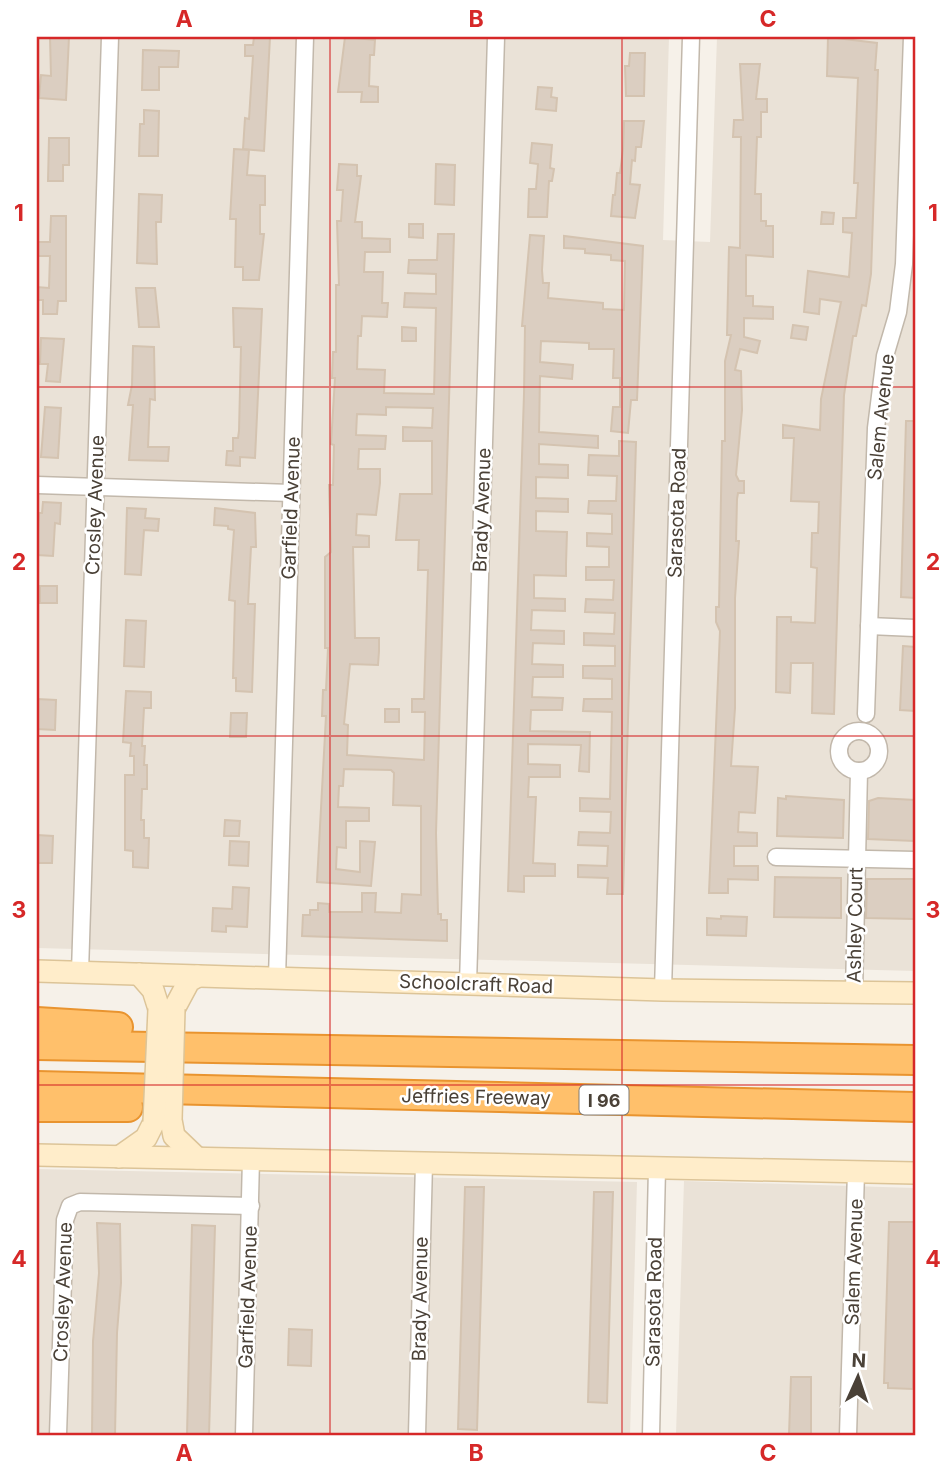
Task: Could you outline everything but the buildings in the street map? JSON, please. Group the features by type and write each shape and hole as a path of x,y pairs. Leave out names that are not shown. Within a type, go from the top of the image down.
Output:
{"highway":[{"path":"37,1022 329,1033 495,1052"},
{"path":"37,1045 915,1060"},
{"name":"Jeffries Freeway","path":"37,1086 915,1107"},
{"path":"37,1107 211,1108 293,1093"}],"main road":[{"name":"Schoolcraft Road","path":"37,971 663,990 915,993"},
{"path":"139,974 166,1009 162,1121 197,1158"},
{"path":"166,1009 189,981 198,976"},
{"path":"119,1157 146,1138 162,1121"},
{"path":"37,1155 915,1173"}],"street":[{"name":"Crosley Avenue","path":"80,972 110,37"},
{"name":"Garfield Avenue","path":"277,978 305,37"},
{"name":"Brady Avenue","path":"468,984 496,37"},
{"name":"Sarasota Road","path":"663,990 691,37"},
{"name":"Salem Avenue","path":"866,714 876,428 885,356 898,312 904,264 912,37"},
{"path":"37,485 291,493"},
{"path":"869,626 915,628"},
{"name":"Ashley Court","path":"854,992 859,771"},
{"name":"Ashley Court","path":"776,857 915,860"},
{"name":"Garfield Avenue","path":"244,1435 251,1159"},
{"name":"Brady Avenue","path":"417,1435 424,1163"},
{"name":"Sarasota Road","path":"651,1435 657,1168"},
{"name":"Salem Avenue","path":"848,1435 856,1172"},
{"name":"Crosley Avenue","path":"58,1435 65,1220 70,1206 80,1202 251,1206"}],"shaded area":[{"path":"37,37 669,37 663,240 710,242 717,37 915,37 915,971 37,948"},
{"path":"37,1169 637,1182 630,1435 37,1435"},
{"path":"684,1181 915,1188 915,1435 676,1435"}]}
